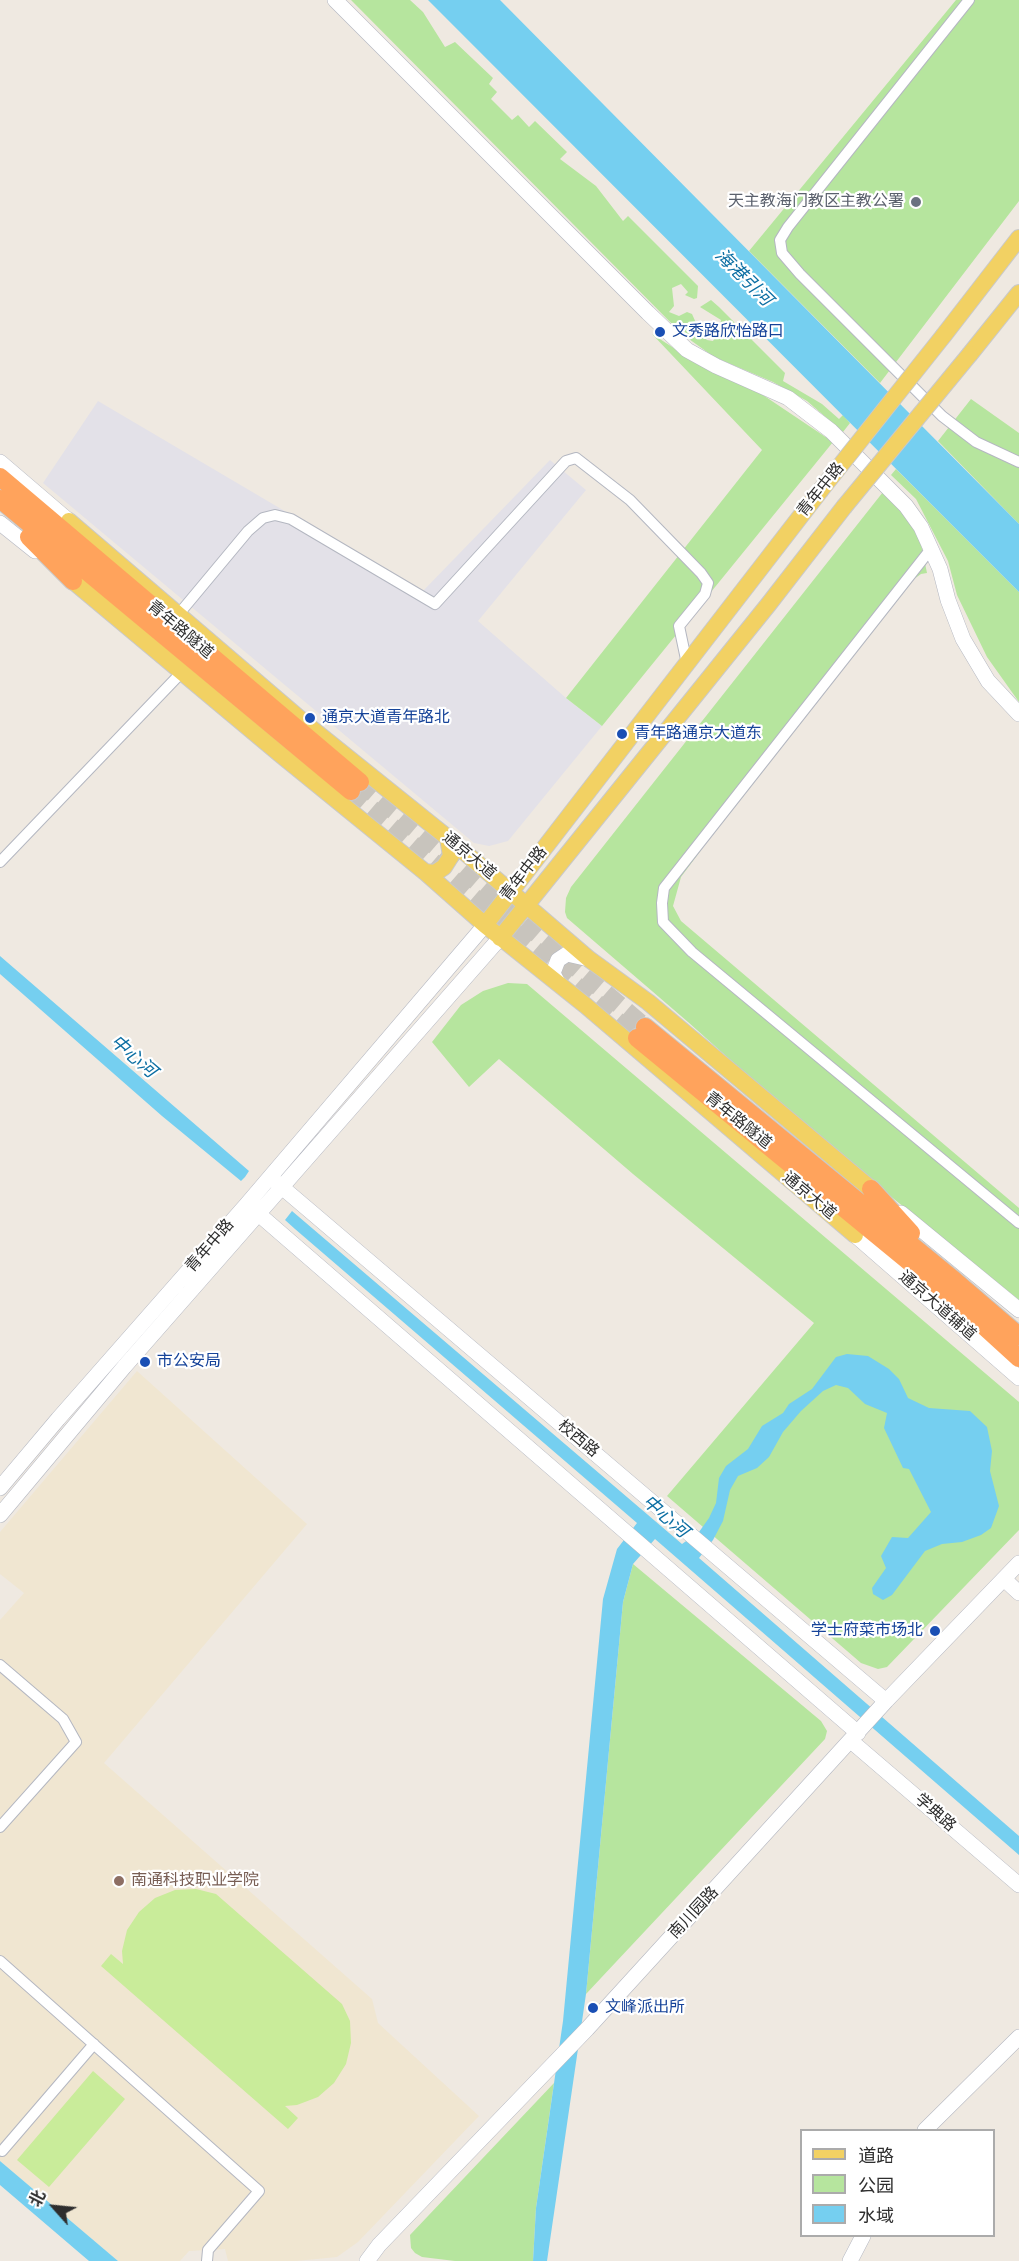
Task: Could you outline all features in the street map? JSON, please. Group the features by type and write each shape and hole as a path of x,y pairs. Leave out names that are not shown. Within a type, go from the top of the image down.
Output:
{"highway":[{"path":"0,471 69,520"},
{"name":"青年路隧道","path":"0,477 355,787 0,499"},
{"path":"0,508 73,581"},
{"name":"青年路隧道","path":"641,1032 953,1288"},
{"path":"872,1189 953,1288 1019,1358"},
{"path":"855,1235 953,1288 1019,1336"}],"main road":[{"name":"青年中路","path":"485,925 820,491 1019,238"},
{"name":"青年中路","path":"500,938 528,906 844,507 1019,293"},
{"name":"通京大道","path":"69,520 306,724 448,838 588,959 648,1002 872,1189"},
{"name":"通京大道","path":"73,581 425,872 500,938 558,983 855,1235"},
{"path":"425,872 435,873 444,867 451,856 448,838"}],"street":[{"path":"336,0 648,314 687,350 716,366 788,398 831,431 906,506 921,527 940,569 948,600 963,639 988,681 1019,714"},
{"path":"969,0 780,240 782,253 800,274 942,416 976,442 1019,462"},
{"path":"178,615 248,531 263,518 275,514 291,519 435,604 566,461 576,458 630,500 708,583 705,594 680,626 687,664"},
{"path":"0,462 69,520"},
{"path":"0,523 73,581"},
{"path":"930,550 664,888 663,921 701,959 1019,1222"},
{"path":"0,862 182,672"},
{"name":"青年中路","path":"0,1515 253,1209 270,1177 485,925"},
{"name":"青年中路","path":"0,1488 65,1410 253,1209 282,1187 500,938"},
{"path":"558,983 553,973 558,960 567,954 588,959"},
{"name":"校西路","path":"270,1177 692,1536 883,1705"},
{"path":"872,1189 1019,1310"},
{"path":"253,1209 857,1734"},
{"name":"通京大道辅道","path":"855,1235 1019,1378"},
{"name":"南川园路","path":"367,2261 379,2245 547,2072 883,1705 1019,1563"},
{"path":"1004,1579 1019,1593"},
{"path":"0,1665 63,1719 76,1742 0,1827"},
{"name":"学典路","path":"857,1734 1019,1885"},
{"path":"0,1961 259,2191 208,2250 207,2261"},
{"path":"927,2129 1019,2037"},
{"path":"2,2151 94,2044"},
{"path":"850,2261 863,2237"}],"shaded area":[{"path":"98,401 422,592 550,460 586,490 478,621 566,698 602,726 508,841 489,846 474,843 43,483"},
{"name":"南通科技职业学院","path":"137,1371 307,1524 104,1763 372,1999 378,2023 479,2116 358,2242 337,2257 296,2261 228,2261 225,2249 189,2251 180,2261 118,2261 0,2161 0,1620 24,1593 0,1574 0,1532"}],"green space":[{"path":"351,0 410,0 423,12 445,47 455,42 493,78 489,84 497,92 491,99 512,120 518,115 529,127 535,121 567,152 560,159 596,186 623,221 628,216 698,286 697,298 694,299 685,295 688,292 681,284 672,288 674,306 669,312 679,316 687,312 692,314 701,334 707,340 713,341 721,320 700,307 711,300 785,373 783,381 822,404 839,419 843,415 850,423 843,432 807,401 773,382 714,357 682,334"},
{"path":"956,0 1019,0 1019,201 880,383 749,251"},
{"path":"652,334 694,361 754,389 833,442 602,726 566,698 762,450"},
{"path":"971,399 1019,433 1019,524 938,441"},
{"path":"896,469 1019,592 1019,702 987,657 957,595 948,561 916,499 891,475"},
{"path":"883,492 909,520 920,539 927,573 914,579 704,846 681,877 673,906 681,921 1019,1208 1019,1300 811,1132 567,918 565,912 566,898 571,887"},
{"path":"508,983 527,984 1019,1402 1019,1530 887,1667 878,1669 861,1663 667,1496 814,1323 633,1174 499,1059 469,1087 432,1042 461,1005 483,991"},
{"path":"633,1564 821,1721 827,1731 825,1739 586,1994 623,1602"},
{"path":"196,1889 216,1894 342,2004 350,2021 351,2043 346,2064 334,2083 318,2097 297,2105 285,2106 298,2118 288,2129 101,1966 111,1954 123,1964 122,1951 127,1930 139,1912 155,1898 175,1890"},
{"path":"93,2071 125,2099 49,2187 17,2160"},
{"path":"554,2083 536,2208 533,2261 455,2261 422,2257 415,2253 411,2248 410,2235"}],"water":[{"name":"海港引河","path":"428,0 500,0 1019,524 1019,592"},
{"path":"0,956 249,1171 245,1177 241,1181 162,1116 0,974"},
{"path":"292,1211 682,1544 699,1532 709,1518 716,1503 719,1478 726,1466 748,1449 762,1426 783,1413 789,1404 812,1389 836,1357 847,1354 868,1356 889,1369 899,1379 908,1398 929,1408 970,1411 987,1427 992,1451 990,1471 999,1506 991,1528 981,1535 962,1542 942,1544 925,1551 892,1595 883,1600 873,1594 872,1588 886,1568 881,1556 892,1537 908,1538 931,1512 909,1469 903,1468 884,1428 887,1413 865,1404 848,1388 836,1385 823,1391 801,1411 783,1432 769,1457 757,1468 738,1476 730,1490 723,1521 713,1540 699,1558 1019,1836 1019,1855 655,1539 633,1564 623,1602 586,1994 547,2261 533,2261 536,2208 563,2021 603,1599 617,1549 637,1523 285,1220"},
{"path":"0,2161 118,2261 89,2261 0,2185"}],"tunnel":[{"path":"360,782 645,1027"},
{"path":"351,791 637,1038"}],"place":[{"name":"天主教海门教区主教公署","path":"916,202"},
{"name":"文秀路欣怡路口","path":"660,332"},
{"name":"通京大道青年路北","path":"310,718"},
{"name":"青年路通京大道东","path":"622,734"},
{"name":"市公安局","path":"145,1362"},
{"name":"学士府菜市场北","path":"935,1631"},
{"name":"南通科技职业学院","path":"119,1881"},
{"name":"文峰派出所","path":"593,2008"}],"water label":[{"name":"中心河","path":"133,1057"},
{"name":"中心河","path":"665,1517"}]}
